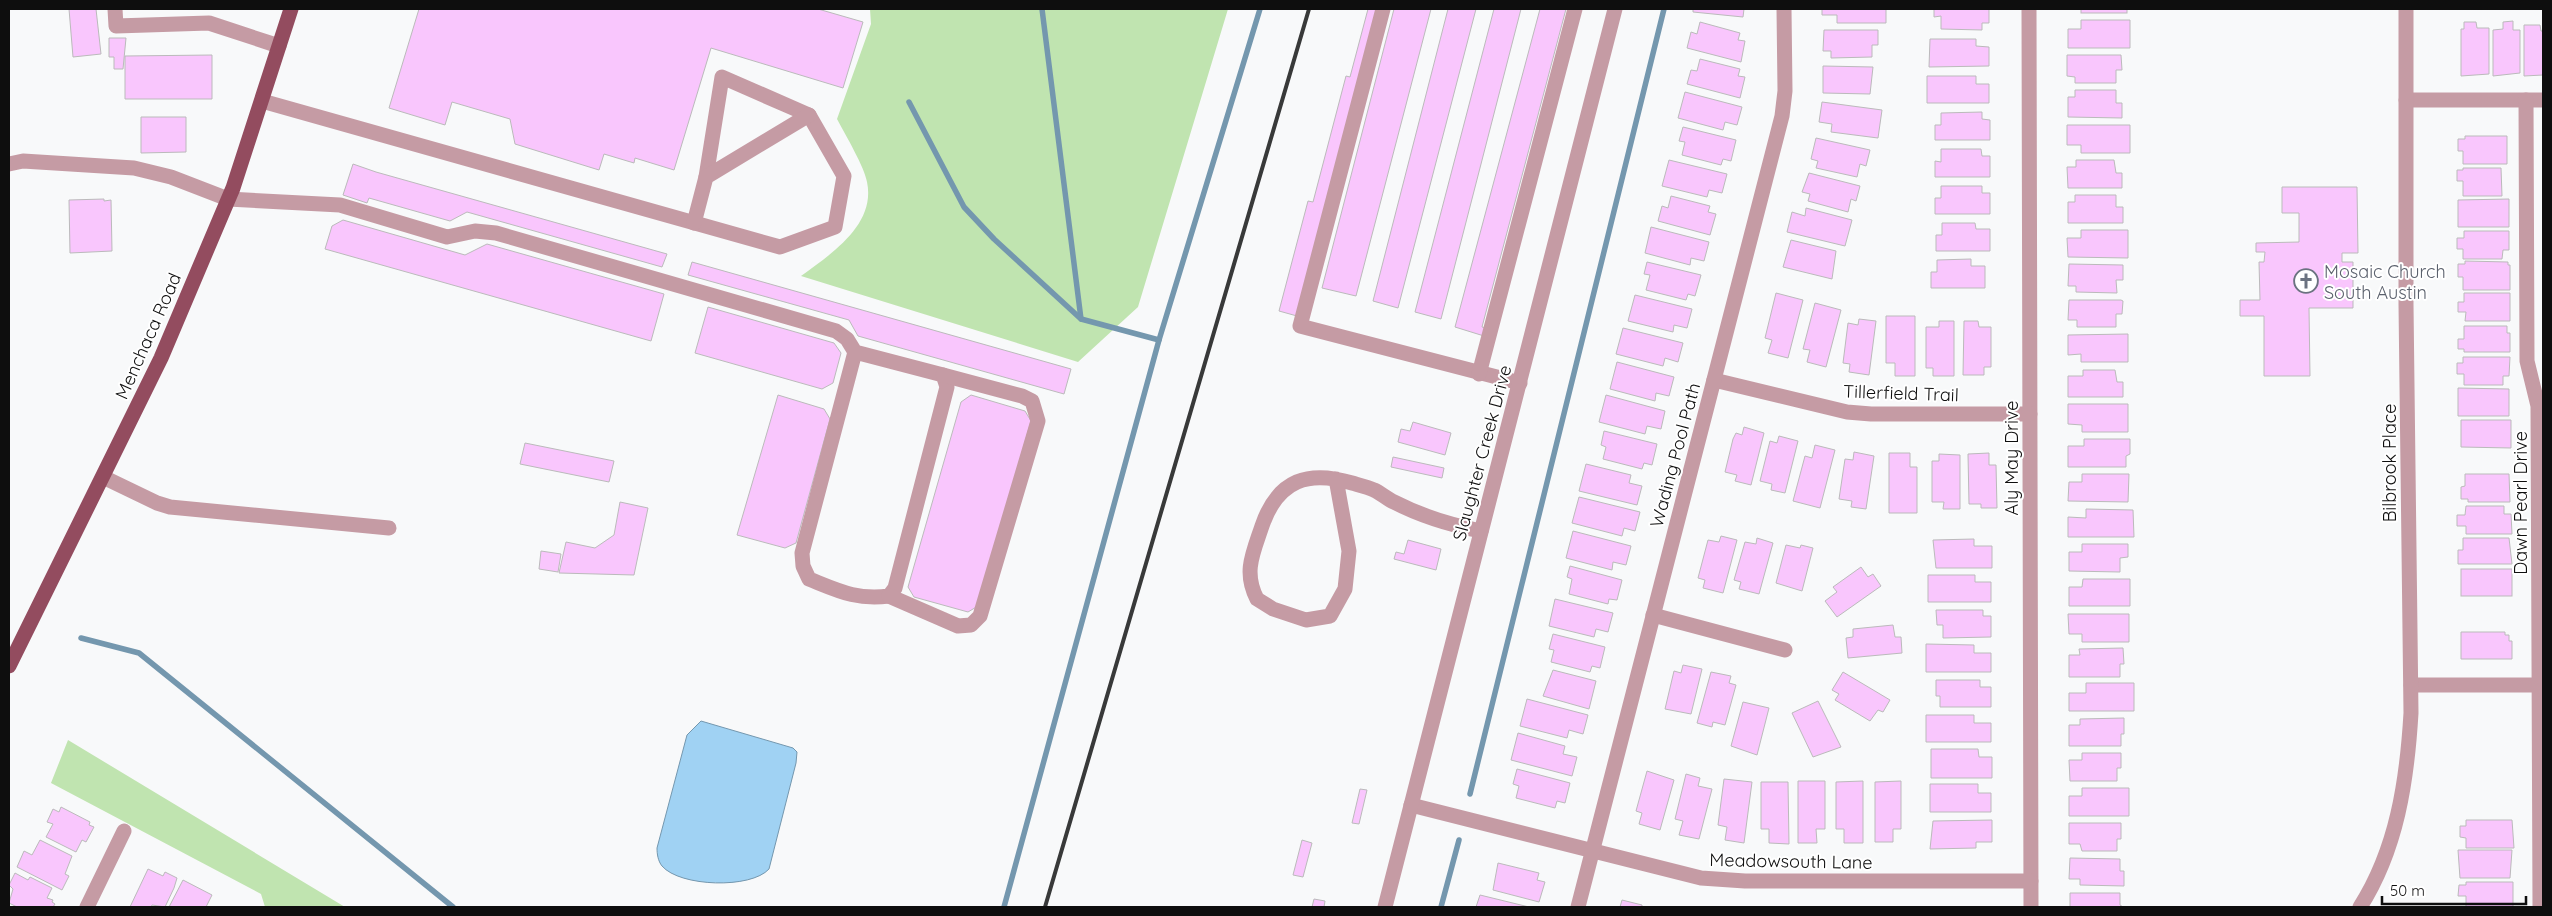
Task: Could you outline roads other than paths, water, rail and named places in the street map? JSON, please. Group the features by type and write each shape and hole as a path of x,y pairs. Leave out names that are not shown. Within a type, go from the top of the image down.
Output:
{"main road":[{"name":"Menchaca Road","path":"9,666 161,358 228,199 291,9"}],"street":[{"path":"115,9 116,26 209,23 279,46"},
{"path":"1383,9 1300,326 1446,362 1479,374 1520,383"},
{"path":"1479,374 1575,9"},
{"name":"Slaughter Creek Drive","path":"1385,907 1614,9"},
{"name":"Wading Pool Path","path":"1578,907 1782,116 1785,91 1784,9"},
{"name":"Aly May Drive","path":"2028,9 2031,907"},
{"name":"Bilbrook Place","path":"2360,907 2381,870 2399,812 2409,757 2411,684 2406,9"},
{"path":"262,101 694,223 780,247 835,227 844,176 809,115 722,77 706,177 694,223"},
{"path":"2406,100 2543,100"},
{"name":"Dawn Pearl Drive","path":"2526,100 2527,361 2538,406 2541,564 2540,907"},
{"path":"706,177 809,115"},
{"path":"9,164 23,161 134,168 171,177 228,199 340,205 447,237 475,231 496,233 836,331 847,339 855,352 1022,396 1032,402 1038,421 980,616 972,624 958,626 890,596 857,598 809,579 803,566 802,553 855,352"},
{"path":"890,596 895,588 947,387 943,376"},
{"name":"Tillerfield Trail","path":"1714,380 1847,412 1871,414 2030,414"},
{"path":"103,477 157,503 170,507 389,528"},
{"path":"1336,478 1349,551 1345,588 1330,616 1306,620 1273,610 1256,599 1248,573 1264,521 1275,501 1290,486 1305,477 1336,478 1374,490 1394,502 1454,526 1481,531"},
{"path":"1653,615 1785,650"},
{"path":"2411,684 2541,685"},
{"name":"Meadowsouth Lane","path":"1411,805 1678,874 1724,881 2031,881"},
{"path":"87,907 124,831"}],"water":[{"path":"701,721 793,748 797,752 796,763 769,869 747,880 716,883 684,878 671,873 662,866 659,860 657,848 687,735"}],"waterway":[{"path":"1042,9 1081,319"},
{"path":"1004,907 1159,340 1260,9"},
{"path":"1470,794 1664,9"},
{"path":"909,102 964,207 994,239 1081,319 1159,340"},
{"path":"81,638 139,653 453,907"},
{"path":"1441,907 1459,840"}],"railway":[{"path":"1045,907 1309,9"}],"place":[{"name":"Mosaic Church South Austin","path":"2306,281"}]}
